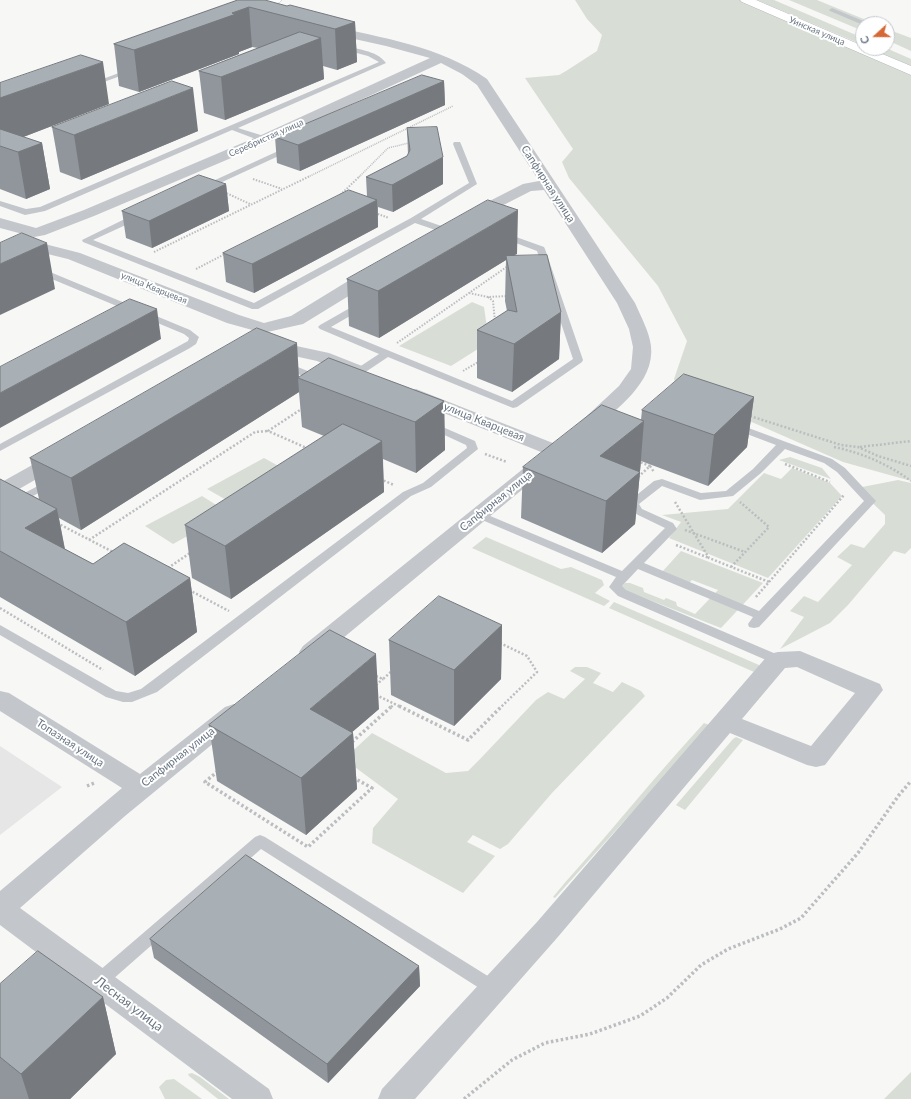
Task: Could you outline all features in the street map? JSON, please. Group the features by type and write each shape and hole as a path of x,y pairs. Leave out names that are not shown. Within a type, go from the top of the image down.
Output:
{"main road":[{"path":"259,10 276,0"},
{"name":"Уинская улица","path":"746,0 911,71"},
{"name":"Уинская улица","path":"829,14 855,27"}],"street":[{"name":"Сапфирная улица","path":"293,666 556,452 626,390 640,369 642,347 638,329 626,303 482,82 472,73 441,58 408,48 316,26"},
{"name":"Серебристая улица","path":"34,240 70,227 88,214 390,87 441,58"},
{"path":"424,242 444,230 528,188 548,185"},
{"name":"улица Кварцевая","path":"0,223 34,240 233,319 262,342"},
{"path":"0,229 34,240"},
{"path":"262,342 288,340 293,327 384,267"},
{"path":"293,327 323,357"},
{"path":"262,342 323,357 382,381"},
{"name":"улица Кварцевая","path":"403,389 556,452"},
{"path":"0,492 75,449"},
{"path":"394,1099 547,930 778,660 800,660 871,690 816,758 726,722"},
{"name":"Топазная улица","path":"0,698 110,769 141,787"},
{"name":"Сапфирная улица","path":"0,909 40,871 141,787 250,700"},
{"name":"Лесная улица","path":"0,909 257,1099"}],"lane":[{"path":"0,203 25,212 42,209 383,63 381,59 374,56 336,46"},
{"path":"81,89 140,67"},
{"path":"232,128 264,139"},
{"path":"195,191 302,144"},
{"path":"145,213 86,240 255,306 414,220 473,184 458,144"},
{"path":"414,220 475,240"},
{"path":"491,231 541,249 578,360 513,405 323,327 475,240 491,231"},
{"path":"0,448 187,346 193,342 194,337 187,332 130,308 37,270 28,268"},
{"path":"262,342 330,383"},
{"path":"342,383 360,372 385,353"},
{"path":"0,629 111,694 124,699 139,696 152,689 407,494 427,485 472,449 471,443 417,420"},
{"path":"636,564 745,609 758,620 870,501 834,464 722,421"},
{"path":"778,660 622,593 615,587 624,576 672,529 669,525 638,511 632,504 653,485 658,483 664,484 700,497 722,496 731,493 784,444"},
{"path":"0,511 63,475"},
{"path":"479,515 624,576"},
{"path":"98,982 260,841 493,988"}],"path":[{"path":"154,253 453,106"},
{"path":"335,200 388,148 410,143"},
{"path":"249,177 282,189"},
{"path":"222,191 251,204"},
{"path":"368,211 395,220"},
{"path":"385,353 469,292 536,246"},
{"path":"194,270 229,253"},
{"path":"469,292 488,296 511,295"},
{"path":"488,296 492,300 496,329"},
{"path":"449,379 486,358"},
{"path":"268,431 304,408"},
{"path":"744,414 841,445 858,447 911,442"},
{"path":"89,540 255,432 268,431 310,449"},
{"path":"829,446 852,450 872,458 911,481"},
{"path":"858,447 878,456 911,466"},
{"path":"472,449 507,462"},
{"path":"769,459 832,482"},
{"path":"650,466 664,484 709,558"},
{"path":"375,476 390,482"},
{"path":"745,609 843,497 844,495 840,490"},
{"path":"731,493 769,527 731,567"},
{"path":"56,523 117,554"},
{"path":"669,525 745,552"},
{"path":"662,539 769,582"},
{"path":"165,570 195,549"},
{"path":"184,588 216,604"},
{"path":"0,608 108,673"},
{"path":"369,692 468,740 537,672 527,656 499,643"},
{"path":"374,687 394,669"},
{"path":"372,674 382,679"},
{"path":"351,744 395,704"},
{"path":"223,767 205,782 308,847 372,788 347,774"},
{"path":"464,1099 512,1060 545,1043 590,1034 640,1016 667,998 701,965 728,949 780,929 801,918 858,853 899,795 911,781"}],"shaded area":[{"path":"575,0 740,0 855,50 855,56 869,56 911,74 911,481 843,462 754,423 679,393 674,379 687,341 658,286 569,178 562,162 573,149 525,78 559,75 597,51 602,35 587,19"},
{"path":"757,0 774,0 855,35 855,42"},
{"path":"789,0 817,0 856,16 855,16 855,28"},
{"path":"895,32 911,38 911,51 895,44"},
{"path":"895,52 911,59 911,66 888,56 895,56"},
{"path":"472,302 484,307 489,342 451,366 399,346"},
{"path":"790,457 822,468 831,479 779,460"},
{"path":"264,458 293,474 237,506 207,489"},
{"path":"792,468 830,483 842,496 768,578 669,538 681,522 662,515 728,509 764,473 781,479"},
{"path":"898,480 911,483 911,548 905,554 894,551 848,605 830,623 780,649 804,617 790,611 804,596 818,602 852,565 837,557 851,544 864,548 885,524 885,515 857,488"},
{"path":"202,496 229,513 173,544 145,526"},
{"path":"486,537 561,569 571,567 602,580 604,585 595,593 610,601 604,606 472,548"},
{"path":"681,551 763,583 721,628 624,590 621,587 625,583 630,583 643,588 644,592 664,600 666,598 676,602 677,606 695,614 718,590 692,580 688,584 662,572"},
{"path":"614,602 759,665 761,669 555,898 553,897 559,889 654,779 704,723 709,725 754,672 609,608"},
{"path":"575,667 587,667 601,673 593,683 613,692 622,682 641,691 645,696 552,793 508,844 500,849 473,835 467,842 495,856 463,893 372,843 373,828 398,799 344,759 372,733 446,773 468,771 536,700 548,692 564,699 585,679 570,671"},
{"path":"736,737 743,740 685,810 676,805 733,739"},
{"path":"0,746 62,787 0,835"},
{"path":"911,1072 911,1099 884,1099"},
{"path":"192,1073 200,1077 229,1099 218,1099 189,1076 188,1074"},
{"path":"174,1079 202,1099 165,1099 159,1087 166,1080"}],"building":[{"path":"238,0 265,0 355,22 335,29 249,7 232,13 236,14 134,50 114,44"},
{"path":"300,32 321,38 221,77 199,71"},
{"path":"81,55 103,62 0,98 0,83"},
{"path":"422,75 444,81 298,145 275,137"},
{"path":"172,81 193,88 74,135 52,127"},
{"path":"437,127 443,157 392,185 366,177 407,156 410,150 407,128"},
{"path":"0,129 42,143 18,152 0,146"},
{"path":"199,175 226,184 149,221 122,211"},
{"path":"349,190 377,200 252,264 223,253"},
{"path":"488,200 518,210 378,291 347,279"},
{"path":"22,233 47,243 0,264 0,243"},
{"path":"547,255 561,312 514,344 477,330 508,310 517,312 506,256"},
{"path":"130,299 157,309 0,393 0,367"},
{"path":"257,328 297,343 71,478 30,458"},
{"path":"329,358 444,401 415,422 298,378"},
{"path":"684,374 754,397 714,435 642,410"},
{"path":"602,405 644,421 600,456 640,472 606,501 523,467"},
{"path":"343,424 382,441 225,546 185,525"},
{"path":"0,479 57,509 25,528 93,564 124,543 190,578 126,622 0,551"},
{"path":"439,596 502,625 454,670 389,640"},
{"path":"330,630 376,654 310,709 353,733 301,778 209,725"},
{"path":"246,855 419,966 327,1064 150,939"},
{"path":"38,951 103,997 21,1074 0,1057 0,984"}]}
